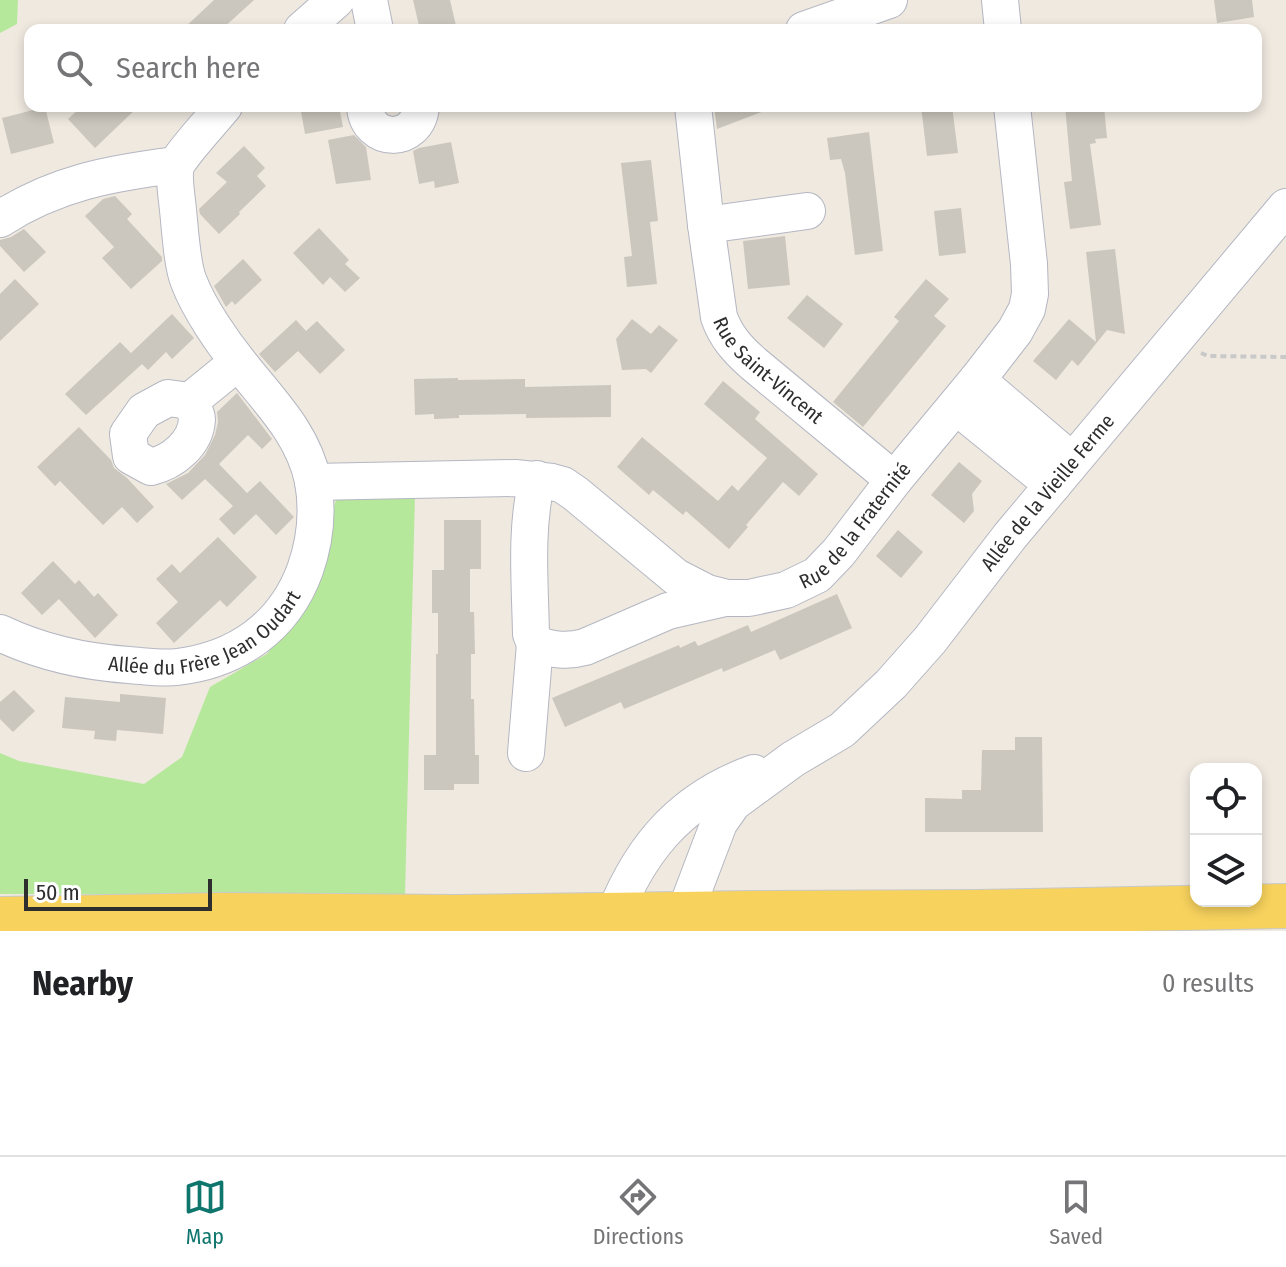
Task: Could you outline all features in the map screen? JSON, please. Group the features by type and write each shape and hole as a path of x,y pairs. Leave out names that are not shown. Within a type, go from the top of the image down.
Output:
{"main road":[{"path":"0,919 219,915 440,917 646,925 752,913 1286,906"},
{"path":"335,931 646,925 889,925 967,922 1057,911"},
{"path":"1278,931 1286,930"}],"street":[{"path":"309,24 336,0"},
{"path":"369,0 374,24"},
{"path":"821,24 889,0"},
{"path":"1000,0 1002,24"},
{"path":"0,219 19,206 65,186 128,171 176,165 219,112"},
{"path":"365,112 369,123 388,135 398,135 413,127 420,112"},
{"name":"Rue Saint-Vincent","path":"694,112 706,225 723,327 737,349 894,480"},
{"path":"1013,112 1030,294 1022,319 967,393 1063,473"},
{"name":"Allée du Frère Jean Oudart","path":"0,633 77,659 175,667 230,654 253,640 273,623 300,584 310,556 315,523 313,482 302,446 292,429 217,334 188,280 178,215 176,165"},
{"name":"Allée de la Vieille Ferme","path":"646,925 714,836 733,803 793,759 842,730 891,684 930,640 1010,536 1286,207"},
{"path":"706,225 807,211"},
{"path":"190,401 238,362"},
{"name":"Rue de la Fraternité","path":"535,644 561,650 585,647 668,611 727,598 768,595 817,575 967,393"},
{"path":"526,753 535,644 531,634 529,525 537,479"},
{"name":"Rue de la Fraternité","path":"313,482 537,479 563,485 676,577 707,593 727,598"},
{"name":"Allée de la Vieille Ferme","path":"646,925 629,881 658,837 676,818 710,792 793,759"},
{"path":"714,836 713,863 717,877 725,892 752,913"}],"path":[{"path":"1171,343 1208,356 1286,357"}],"green space":[{"path":"0,0 18,0 17,24 0,33"},
{"path":"338,493 415,495 405,895 0,894 0,753 19,761 144,784 182,757 210,687 267,654 306,602"}],"building":[{"path":"214,0 254,0 228,24 188,24"},
{"path":"413,0 450,0 456,24 419,24"},
{"path":"1214,0 1252,0 1254,17 1217,23"},
{"path":"25,112 46,112 54,143 11,154 2,118"},
{"path":"76,112 133,112 95,148 68,119"},
{"path":"301,112 340,112 343,127 305,134"},
{"path":"715,112 762,112 717,129"},
{"path":"922,112 953,112 958,153 927,156"},
{"path":"1066,112 1105,112 1107,138 1095,139 1096,143 1090,144 1101,225 1070,229 1064,182 1072,181"},
{"path":"869,132 883,251 855,255 845,173 841,159 830,160 827,138"},
{"path":"354,135 366,147 371,180 336,184 328,140"},
{"path":"451,142 459,183 435,188 434,181 419,184 413,151"},
{"path":"244,146 265,168 257,176 266,186 219,234 199,209 227,182 216,173"},
{"path":"651,160 658,221 650,222 657,284 627,287 624,257 632,256 621,163"},
{"path":"115,196 132,214 127,219 162,257 162,261 131,289 102,258 114,247 85,216 103,199"},
{"path":"961,208 966,253 939,256 934,211"},
{"path":"319,228 349,260 345,264 360,278 345,292 330,277 323,285 293,253"},
{"path":"24,229 46,252 24,272 0,246 0,240"},
{"path":"785,236 790,285 748,289 743,241"},
{"path":"1115,249 1125,334 1107,330 1078,366 1072,360 1056,380 1033,361 1069,319 1096,342 1086,252"},
{"path":"243,259 262,280 235,305 232,301 226,307 214,286"},
{"path":"15,279 39,304 0,341 0,294"},
{"path":"926,279 949,299 934,316 946,326 863,427 833,402 899,321 894,317"},
{"path":"807,295 843,324 824,348 787,318"},
{"path":"172,314 194,338 172,359 166,352 148,370 142,364 86,415 65,394 120,342 131,353"},
{"path":"632,319 651,334 659,325 678,340 651,373 646,369 622,370 616,339"},
{"path":"296,320 306,331 317,321 345,350 320,374 298,351 275,372 259,354"},
{"path":"414,379 525,379 525,387 611,385 611,417 526,418 526,414 459,415 459,418 434,419 434,414 415,415"},
{"path":"723,381 760,412 755,419 818,474 799,496 783,482 729,549 686,511 683,515 653,490 649,495 617,467 642,437 718,501 732,485 738,491 767,458 704,404"},
{"path":"237,393 272,439 262,449 248,435 219,464 247,493 260,481 294,517 276,535 256,514 234,535 219,519 233,506 205,479 182,500 166,484 188,473 205,455 215,435 217,412"},
{"path":"79,427 111,460 114,468 154,507 137,523 122,507 103,525 60,481 55,486 37,467"},
{"path":"959,462 982,481 972,494 974,511 964,523 931,495"},
{"path":"444,520 481,520 481,569 470,569 470,612 474,612 475,654 471,654 471,699 474,699 479,784 454,784 454,790 424,790 424,755 436,755 438,613 432,613 432,570 444,570"},
{"path":"898,530 923,552 901,578 876,556"},
{"path":"218,537 257,577 227,607 220,600 174,643 156,623 178,602 156,579 172,564 180,573"},
{"path":"53,561 75,584 79,580 94,597 98,593 118,615 95,638 59,599 42,615 21,593"},
{"path":"837,594 852,628 780,660 775,650 723,672 722,668 624,709 621,702 565,727 552,698 679,645 680,648 695,641 698,646 748,625 751,632"},
{"path":"14,690 35,711 13,732 0,719 0,702"},
{"path":"120,694 166,698 163,734 117,730 116,741 94,739 95,731 62,728 65,697 120,702"},
{"path":"1015,737 1042,737 1043,832 925,832 925,798 962,799 962,790 981,790 982,750 1015,750"}]}
